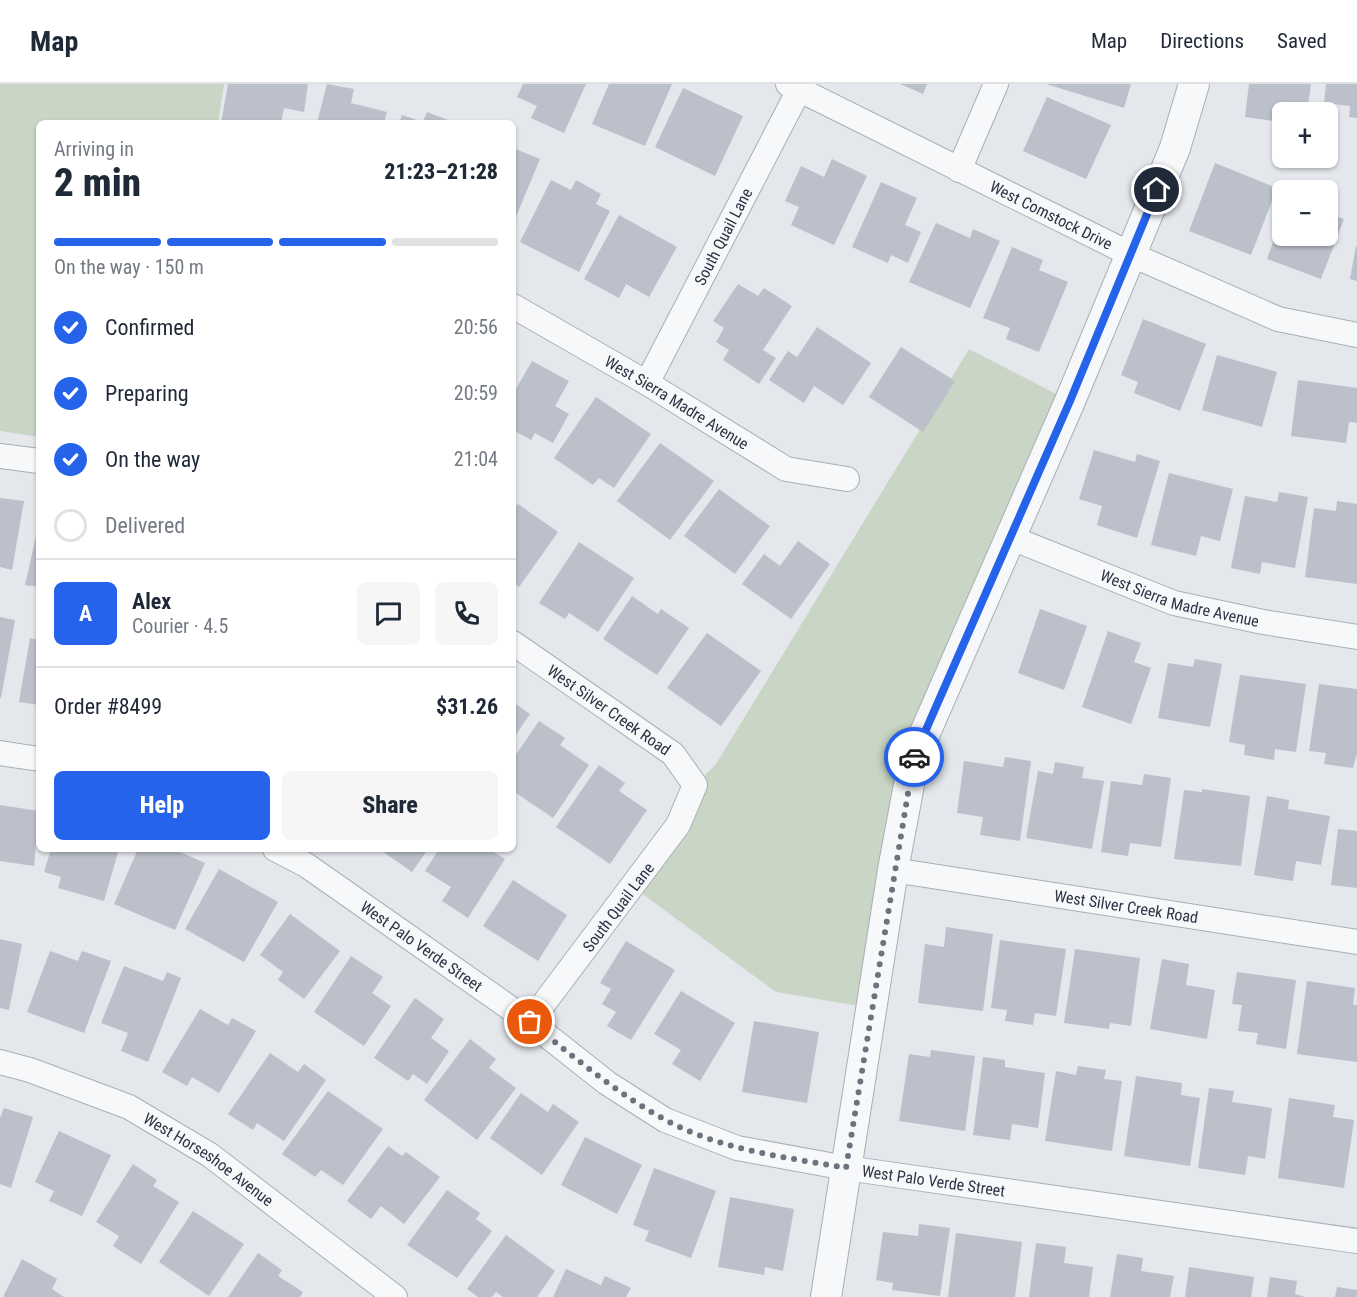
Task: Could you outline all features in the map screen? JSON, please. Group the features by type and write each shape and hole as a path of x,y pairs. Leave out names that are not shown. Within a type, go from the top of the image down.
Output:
{"street":[{"path":"959,170 996,84"},
{"path":"826,1297 893,870 914,758 1070,401 1175,148 1194,84"},
{"name":"West Comstock Drive","path":"794,87 1130,254 1278,320 1357,335"},
{"name":"South Quail Lane","path":"648,383 794,87"},
{"name":"West Sierra Madre Avenue","path":"516,308 648,383 786,469 847,478"},
{"path":"0,456 36,461"},
{"name":"West Sierra Madre Avenue","path":"1009,537 1174,603 1263,622 1357,637"},
{"name":"West Silver Creek Road","path":"516,646 673,754 695,785"},
{"path":"0,753 36,759"},
{"name":"South Quail Lane","path":"530,1022 678,825 695,785"},
{"name":"West Palo Verde Street","path":"281,852 306,865 530,1022 607,1083 665,1120 737,1148 846,1168 1357,1241"},
{"name":"West Silver Creek Road","path":"893,870 1357,942"},
{"name":"West Horseshoe Avenue","path":"0,1062 30,1070 118,1103 210,1155 395,1297"}],"green space":[{"path":"0,84 224,84 218,120 36,120 36,437 0,431"},
{"path":"969,349 1070,401 914,758 871,1008 776,992 633,887 695,785 716,764"}],"building":[{"path":"228,84 308,84 304,112 284,108 282,120 222,120"},
{"path":"327,84 354,89 351,103 387,112 385,120 318,120"},
{"path":"523,84 586,84 564,133 531,118 537,106 517,97"},
{"path":"609,84 672,84 645,146 592,124"},
{"path":"900,84 927,84 923,94"},
{"path":"1046,84 1131,84 1124,108"},
{"path":"1249,84 1311,84 1308,102 1272,102 1272,121 1245,117"},
{"path":"1326,84 1357,84 1357,118 1349,117 1350,106 1338,105 1338,102 1324,102"},
{"path":"683,88 743,116 715,176 655,147"},
{"path":"1047,97 1111,125 1086,179 1023,151"},
{"path":"427,112 448,120 424,120"},
{"path":"402,115 417,120 400,120"},
{"path":"516,149 540,159 516,217"},
{"path":"832,159 867,176 834,245 791,225 799,207 785,201 801,166 824,177"},
{"path":"1215,163 1272,186 1272,201 1251,255 1189,231"},
{"path":"551,180 571,190 576,180 601,194 596,204 610,211 579,272 520,242"},
{"path":"881,182 917,198 905,225 921,232 908,263 891,255 888,263 852,247"},
{"path":"619,215 677,247 649,297 626,284 619,298 584,279"},
{"path":"1338,217 1344,219 1338,235"},
{"path":"936,223 970,238 973,229 1000,241 970,308 909,282"},
{"path":"1272,245 1334,246 1321,279 1267,259"},
{"path":"1012,247 1043,260 1039,270 1068,282 1039,352 1006,339 1010,328 983,318"},
{"path":"1357,247 1357,281 1350,279"},
{"path":"738,284 758,296 764,288 792,306 763,350 776,358 759,384 723,360 729,350 716,342 724,328 713,321"},
{"path":"1143,319 1206,344 1180,411 1134,393 1138,382 1121,375"},
{"path":"817,327 871,363 843,405 814,386 804,403 769,380 788,351 797,357"},
{"path":"901,347 955,381 923,432 869,397"},
{"path":"1217,355 1277,372 1262,427 1202,410"},
{"path":"532,361 569,381 555,406 569,414 553,443 535,433 531,440 516,432 516,389"},
{"path":"1298,380 1357,388 1357,423 1349,422 1346,443 1291,436"},
{"path":"596,397 651,434 614,488 599,478 593,485 554,458"},
{"path":"660,443 714,481 670,540 617,501"},
{"path":"1094,450 1135,462 1137,454 1160,461 1137,538 1097,525 1102,506 1079,499"},
{"path":"1169,473 1233,489 1220,541 1201,536 1196,556 1151,545"},
{"path":"719,489 770,526 735,574 684,536"},
{"path":"1279,492 1308,497 1295,568 1262,562 1260,574 1231,568 1245,496 1277,502"},
{"path":"0,498 24,501 12,570 0,567"},
{"path":"1337,501 1357,504 1357,584 1305,577 1314,508 1336,511"},
{"path":"518,504 558,532 519,587 516,584 516,507"},
{"path":"36,536 36,587 25,585"},
{"path":"798,541 830,564 791,619 742,584 764,554 780,566"},
{"path":"579,542 634,578 598,632 569,613 565,619 539,603"},
{"path":"632,596 658,614 661,609 689,628 657,675 603,639"},
{"path":"1040,609 1087,626 1064,690 1018,673"},
{"path":"0,617 15,620 1,698 0,698"},
{"path":"1108,631 1141,643 1134,662 1151,668 1131,724 1082,707"},
{"path":"707,633 761,671 721,726 667,688"},
{"path":"30,638 36,639 36,705 19,702"},
{"path":"1195,659 1222,664 1210,727 1158,718 1168,663 1193,667"},
{"path":"1240,675 1306,684 1296,752 1275,749 1274,760 1244,755 1245,745 1229,742"},
{"path":"1319,684 1357,689 1357,754 1353,768 1324,764 1326,753 1309,751"},
{"path":"516,704 530,714 516,735"},
{"path":"539,721 565,738 560,745 589,765 553,818 516,793 516,755"},
{"path":"1005,757 1031,761 1020,841 980,835 983,817 957,813 964,761 1003,767"},
{"path":"1055,762 1084,767 1082,778 1104,781 1092,849 1026,838 1038,771 1053,774"},
{"path":"599,765 625,783 619,791 647,810 610,864 556,827"},
{"path":"1144,774 1171,778 1161,847 1130,843 1128,856 1101,852 1111,781 1142,785"},
{"path":"1202,789 1250,796 1241,866 1174,859 1184,790 1202,792"},
{"path":"1267,796 1289,800 1288,809 1330,816 1321,865 1296,861 1293,881 1254,875"},
{"path":"0,805 36,811 34,866 0,861"},
{"path":"1338,829 1357,831 1357,888 1331,885"},
{"path":"50,852 118,852 104,901 58,888 61,877 44,872"},
{"path":"137,852 180,852 205,863 175,930 114,904"},
{"path":"383,852 426,852 412,872"},
{"path":"437,852 494,852 505,859 468,918 442,901 451,887 425,871"},
{"path":"219,869 278,902 244,962 185,929"},
{"path":"513,880 567,915 538,961 483,926"},
{"path":"290,914 340,951 304,999 278,980 283,972 260,955"},
{"path":"946,927 993,934 983,1011 918,1003 925,944 944,947"},
{"path":"0,939 22,944 9,1010 0,1008"},
{"path":"1000,940 1066,949 1056,1016 1035,1013 1033,1025 1005,1021 1007,1010 991,1008"},
{"path":"626,941 675,970 631,1040 607,1026 616,1012 602,1004 611,989 600,983"},
{"path":"1075,949 1140,958 1131,1026 1110,1023 1109,1029 1064,1023"},
{"path":"50,951 78,961 82,951 111,961 84,1033 27,1012"},
{"path":"351,956 383,977 372,993 391,1006 364,1046 314,1012"},
{"path":"1162,959 1189,964 1186,985 1215,990 1207,1039 1150,1029"},
{"path":"124,966 163,981 167,972 181,978 148,1062 121,1051 128,1033 101,1023"},
{"path":"1237,972 1296,980 1286,1049 1256,1044 1258,1033 1238,1031 1242,1005 1232,1004"},
{"path":"1307,981 1355,988 1353,1005 1357,1005 1357,1062 1297,1054"},
{"path":"681,991 735,1023 700,1081 672,1064 681,1050 654,1034"},
{"path":"415,998 444,1019 431,1038 449,1051 427,1084 413,1074 408,1081 374,1058"},
{"path":"200,1009 228,1025 232,1018 256,1031 219,1093 192,1077 187,1086 162,1072"},
{"path":"754,1021 819,1032 807,1103 742,1092"},
{"path":"470,1039 496,1059 489,1068 516,1088 477,1140 424,1100"},
{"path":"931,1050 975,1056 965,1131 899,1121 909,1054 930,1057"},
{"path":"270,1053 298,1072 304,1064 326,1080 284,1141 257,1123 253,1130 228,1114"},
{"path":"983,1057 1005,1060 1005,1067 1045,1073 1038,1128 1012,1124 1010,1140 973,1135"},
{"path":"1078,1066 1106,1070 1104,1079 1122,1081 1112,1151 1045,1141 1056,1071 1076,1075"},
{"path":"1136,1076 1182,1083 1181,1095 1200,1098 1190,1166 1124,1156"},
{"path":"1209,1088 1234,1091 1232,1102 1272,1108 1265,1159 1248,1156 1245,1175 1198,1168"},
{"path":"328,1091 383,1129 343,1185 321,1170 315,1177 282,1154"},
{"path":"521,1093 548,1112 553,1104 579,1122 542,1175 490,1138"},
{"path":"1289,1098 1335,1105 1333,1117 1354,1120 1344,1188 1278,1178"},
{"path":"4,1108 33,1117 11,1188 0,1184 0,1118"},
{"path":"59,1131 111,1155 82,1216 49,1201 54,1191 35,1182"},
{"path":"585,1137 642,1165 617,1214 561,1185"},
{"path":"388,1146 402,1156 406,1152 440,1177 404,1224 381,1206 371,1219 347,1201"},
{"path":"133,1164 157,1180 153,1186 179,1202 141,1264 113,1246 119,1236 96,1222"},
{"path":"654,1168 716,1191 691,1258 645,1241 649,1231 633,1225"},
{"path":"447,1190 480,1213 476,1219 492,1231 457,1278 407,1245"},
{"path":"730,1197 794,1209 783,1271 765,1267 764,1275 718,1267"},
{"path":"193,1211 244,1244 209,1296 159,1262"},
{"path":"919,1224 950,1228 940,1296 892,1290 893,1283 876,1280 883,1232 918,1236"},
{"path":"956,1233 1022,1242 1015,1297 948,1297"},
{"path":"506,1235 555,1271 537,1297 503,1297 496,1292 492,1297 478,1297 467,1289"},
{"path":"1036,1243 1066,1247 1064,1263 1093,1267 1089,1297 1029,1297"},
{"path":"258,1253 282,1270 278,1276 303,1292 300,1297 228,1297"},
{"path":"1117,1254 1143,1258 1141,1271 1174,1276 1170,1297 1110,1297"},
{"path":"22,1259 57,1279 52,1289 64,1297 3,1297"},
{"path":"1189,1267 1254,1277 1251,1297 1185,1297"},
{"path":"566,1269 601,1285 605,1276 631,1288 626,1297 553,1297"},
{"path":"1270,1277 1297,1281 1295,1294 1305,1297 1267,1297"},
{"path":"1337,1287 1357,1290 1357,1297 1335,1297"}],"way so far":[{"path":"530,1022 607,1083 665,1120 737,1148 846,1168 893,870 914,757"}],"route":[{"path":"914,757 1070,401 1157,190"}]}
